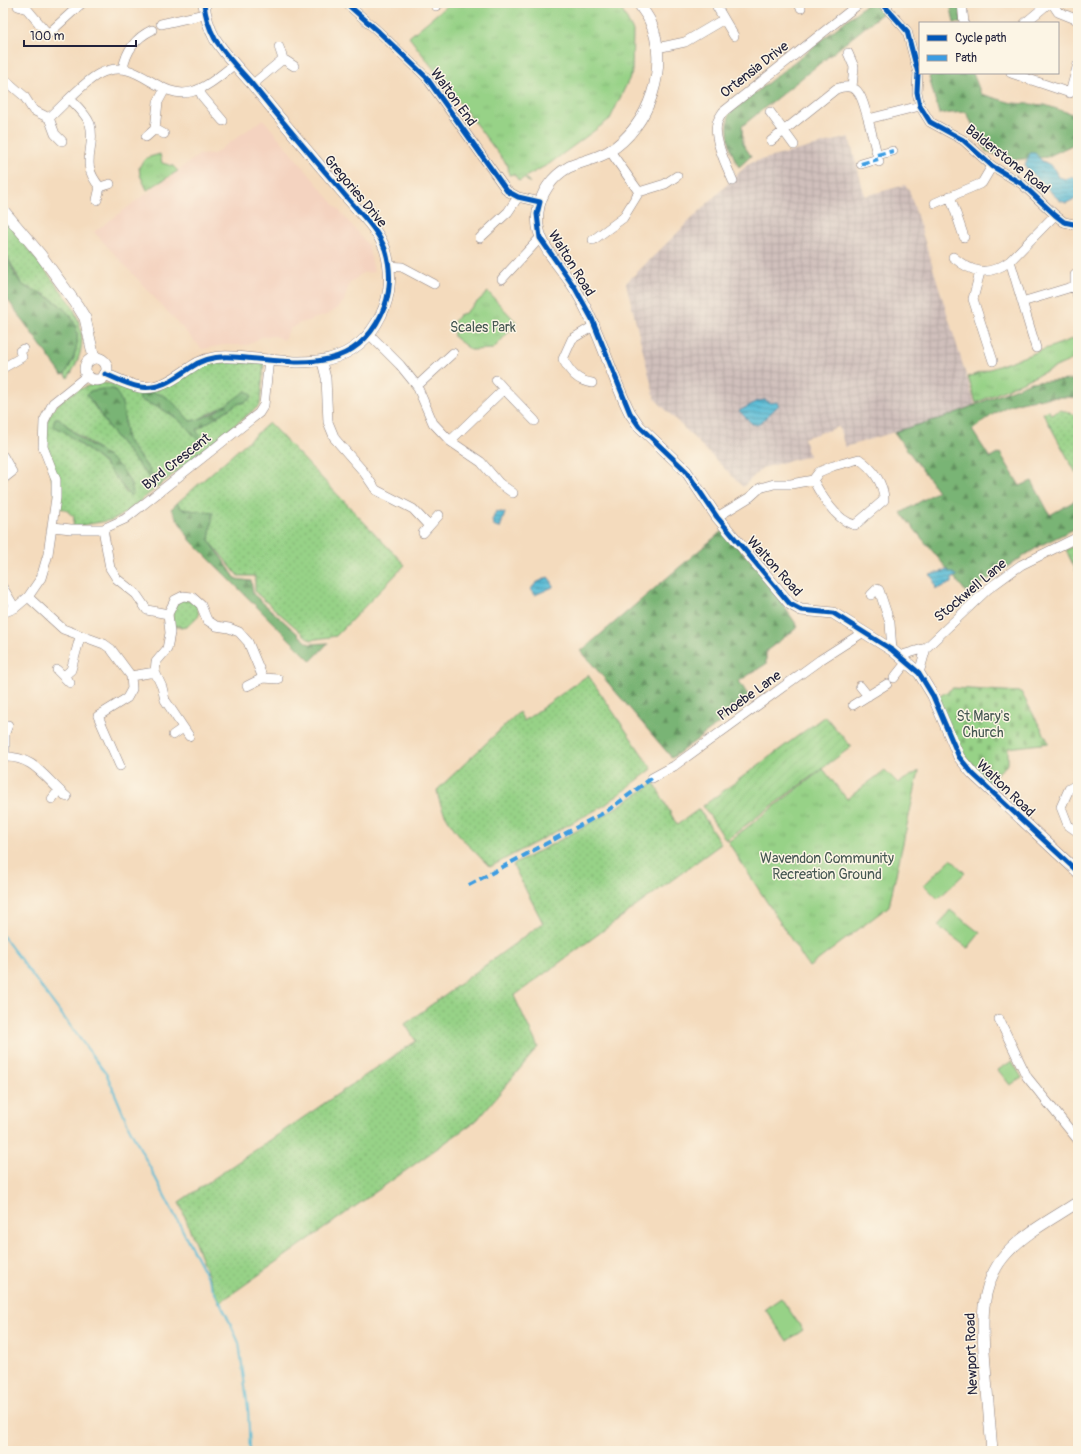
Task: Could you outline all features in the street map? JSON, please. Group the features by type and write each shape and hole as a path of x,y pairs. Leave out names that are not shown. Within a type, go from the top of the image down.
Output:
{"street":[{"path":"18,6 27,9 48,34 82,3"},
{"name":"Walton End","path":"346,3 426,77 507,191 518,197 540,202"},
{"path":"540,202 551,180 569,167 591,160 610,151 635,129 651,100 657,75 657,48 650,22 639,3"},
{"path":"717,3 717,7 734,36"},
{"name":"Ortensia Drive","path":"733,181 724,160 718,137 717,124 723,112 860,3"},
{"name":"Balderstone Road","path":"882,3 907,31 918,73 917,92 920,106 930,122 963,140 1005,176 1022,184 1064,222 1078,225"},
{"path":"962,3 964,22"},
{"path":"1026,22 1048,3"},
{"path":"1052,3 1058,12 1078,20"},
{"path":"161,24 204,8"},
{"name":"Gregories Drive","path":"105,374 123,382 142,387 162,385 175,379 191,367 209,358 229,357 306,363 322,362 339,356 355,347 370,335 386,306 389,292 389,266 378,234 234,64 215,39 204,8"},
{"path":"657,48 685,42 724,20"},
{"path":"123,69 128,50 143,34 152,30"},
{"path":"279,47 283,59 294,66"},
{"path":"848,53 854,67 852,87"},
{"path":"252,85 283,59"},
{"path":"49,118 90,79 100,73 123,69 135,72 165,89 177,93 199,90 234,64"},
{"path":"1014,74 1070,93 1078,64"},
{"path":"3,78 24,96 33,110 49,118 55,134 62,141"},
{"path":"771,141 836,89 844,86 852,87 861,96 878,159"},
{"path":"146,137 155,129 158,102 165,89"},
{"path":"199,90 202,96 223,121"},
{"path":"70,99 83,112 89,123 91,135 90,172 100,187 97,200"},
{"path":"868,119 920,106"},
{"path":"770,112 794,145"},
{"path":"155,129 164,134"},
{"path":"610,151 639,192"},
{"path":"861,164 878,159 893,151"},
{"path":"935,203 982,183 992,166"},
{"path":"593,240 623,218 639,192 665,184 676,176"},
{"path":"100,187 110,184"},
{"path":"950,196 964,237"},
{"path":"480,238 508,212 518,197"},
{"name":"Walton Road","path":"540,202 537,214 540,238 575,288 595,325 630,413 639,426 686,471 717,517 790,604 800,610 833,613 899,656 919,673 933,696 959,757 973,774 1078,872"},
{"path":"3,210 40,254 77,305 84,318 94,358"},
{"path":"953,257 966,268 980,272 1004,266 1055,215"},
{"path":"502,278 540,238"},
{"path":"1010,261 1036,348"},
{"path":"389,266 402,267 434,284"},
{"path":"980,272 973,299 993,360"},
{"path":"1075,275 1075,286 1078,297"},
{"path":"1022,302 1075,286"},
{"path":"592,383 582,382 570,372 563,359 572,339 595,325"},
{"path":"370,335 400,365 417,386 433,423 450,441 481,462 498,483 513,493"},
{"path":"3,368 22,357 20,352 23,349"},
{"path":"417,386 453,354"},
{"path":"94,358 104,361 106,367 105,374 97,379 88,375 86,366 89,361 94,358"},
{"name":"Byrd Crescent","path":"53,527 71,529 103,529 125,519 259,413 264,405 269,359"},
{"path":"322,362 326,378 328,422 335,440 363,471 376,490 413,509 426,529 439,515"},
{"path":"3,614 15,608 28,597 41,578 48,554 53,527 56,480 43,447 44,421 53,404 88,375"},
{"path":"496,380 535,421"},
{"path":"450,441 504,389"},
{"path":"3,456 12,472 3,479"},
{"path":"717,517 750,497 760,488 774,484 792,484 814,480 819,472 833,466 859,459 869,466 884,491 884,500 855,525 848,523 822,498 814,480"},
{"path":"103,529 110,568 117,579 136,594 147,610 168,614"},
{"name":"Stockwell Lane","path":"899,656 926,648 988,589 1021,565 1078,537"},
{"path":"3,588 15,608"},
{"path":"853,705 890,681 899,656 880,590 877,589 871,595"},
{"path":"189,736 165,700 162,687 155,672 156,662 167,649 170,633 168,614 172,604 178,598 188,596 197,600 207,620 216,626 229,628 239,632 248,642 263,678"},
{"path":"28,597 63,629 80,637 104,644 111,649 131,676 132,689 127,698 89,720"},
{"name":"Phoebe Lane","path":"652,778 674,766 820,660 862,633"},
{"path":"64,676 71,670 80,637"},
{"path":"919,673 926,648"},
{"path":"57,670 70,683"},
{"path":"131,676 155,672"},
{"path":"247,686 263,678 278,678"},
{"path":"860,686 868,696"},
{"path":"98,716 120,766"},
{"path":"8,726 5,733 4,757 14,757 29,761 67,797"},
{"path":"173,735 183,728"},
{"path":"1078,784 1069,789 1061,806 1068,825 1078,832"},
{"path":"52,799 59,790"},
{"path":"999,1019 1027,1077 1078,1140"},
{"name":"Newport Road","path":"992,1451 983,1333 983,1310 987,1290 994,1271 1006,1254 1022,1239 1078,1202"}],"shaded area":[{"path":"263,119 368,245 374,272 362,273 349,284 344,301 337,309 329,314 298,324 290,329 284,340 275,336 261,337 248,345 223,345 202,349 94,232 199,155 214,154"},
{"path":"849,137 865,196 905,185 909,190 975,404 948,416 845,447 839,427 804,438 809,456 762,468 743,487 655,399 626,283 749,163"}],"green space":[{"path":"450,3 618,3 633,31 632,73 610,119 549,164 525,177 530,183 524,178 519,181 514,174 509,175 508,166 409,37"},
{"path":"868,3 877,3 884,12 742,126 743,144 751,156 739,167 729,142 729,114"},
{"path":"950,3 959,3 962,22 954,22"},
{"path":"932,74 973,74 981,94 1012,103 1045,105 1078,116 1078,142 1047,157 1010,160 986,151 966,112 939,114 929,77"},
{"path":"160,154 162,163 173,166 178,171 147,190 140,175 139,167 146,158"},
{"path":"3,217 70,302 75,312 79,322 82,341 78,359 68,378 65,374 74,358 77,330 71,316 59,304 44,294 24,286 20,281 3,248"},
{"path":"3,248 15,274 21,283 24,286 56,302 72,319 76,329 76,350 72,362 65,374 62,375 3,293"},
{"name":"Scales Park","path":"488,292 517,323 493,349 471,350 454,337 453,323 459,315 465,313"},
{"path":"1078,337 1078,357 976,403 968,377"},
{"path":"205,362 264,363 260,405 125,513 112,520 73,527 74,517 65,509 58,508 47,453 45,431 46,424 54,409 59,403 73,393 88,386 103,383 144,389 150,388","holes":["146,392 167,398 190,421 197,420 218,409 251,398 245,402 237,404 196,430 199,441 179,420 159,408 140,400","87,395 123,407 127,440 154,476 150,479 112,432","59,418 108,457 125,474 132,486 126,493 110,470 79,444"]},
{"path":"1072,380 1078,384 1078,398 1061,397 1029,400 1009,406 998,411 972,430 990,458 1000,453 1020,486 1032,481 1050,515 1078,499 1078,527 1041,545 967,593 901,513 938,491 894,432 948,416 1031,382"},
{"path":"114,389 120,398 123,407 127,440 154,476 150,479 112,432 87,395 90,391"},
{"path":"246,391 251,394 251,398 245,402 237,404 196,430 202,439 199,441 179,420 159,408 140,400 139,396 147,393 162,395 174,403 190,421 205,417 220,409"},
{"path":"1049,410 1050,414 1061,410 1078,416 1078,471 1076,473 1043,413"},
{"path":"55,418 59,418 76,434 109,457 121,469 126,475 133,492 130,496 104,463 65,432 53,426"},
{"path":"269,423 405,565 336,636 310,640 255,592 255,576 238,576 209,540 212,513 182,509 177,503"},
{"path":"177,503 182,509 213,513 209,540 236,579 251,581 253,594 309,644 328,643 311,661 191,541 171,509"},
{"path":"722,531 760,570 798,627 766,651 766,664 739,681 751,700 672,758 581,651"},
{"path":"1078,544 1078,575 1066,550"},
{"path":"183,599 196,603 199,615 187,627 180,628 180,626 176,626 173,629 172,615 174,608"},
{"path":"588,675 652,769 605,805 490,867 465,842 450,822 444,812 437,790 519,712 524,721"},
{"name":"St Mary's Church","path":"953,688 1021,692 1049,743 1008,748 1008,764 985,784 962,759 935,699"},
{"path":"825,716 851,747 726,840 703,806"},
{"name":"Wavendon Community Recreation Ground","path":"823,769 847,799 885,770 898,783 919,771 889,906 809,967 728,842"},
{"path":"654,783 677,825 699,809 721,844 514,996 538,1047 477,1120 219,1303 179,1202 416,1041 405,1024 543,923 513,865 585,826"},
{"path":"951,859 965,873 938,899 924,885"},
{"path":"950,910 980,933 968,948 938,926"},
{"path":"1012,1061 1022,1078 1010,1085 998,1070"},
{"path":"781,1298 803,1330 787,1341 765,1309"}],"water":[{"path":"1030,153 1035,153 1041,160 1052,166 1059,177 1065,179 1072,177 1076,180 1078,188 1077,198 1066,203 1059,200 1027,169 1025,165"},
{"path":"765,400 771,403 777,402 779,405 758,425 752,424 739,411 758,401"},
{"path":"496,511 505,513 500,528 495,527 492,521"},
{"path":"947,570 957,576 952,578 952,583 936,589 933,577 930,575"},
{"path":"548,577 552,582 553,587 535,595 531,589 536,583"}],"waterway":[{"path":"3,936 107,1075 129,1127 226,1314 239,1343 248,1408 250,1451"}],"marked path":[{"path":"877,155 893,151"},
{"path":"861,164 878,159"},
{"path":"469,885 607,811 652,778"}],"cycle path":[{"path":"105,374 131,385 140,387 154,387 179,376 200,362 221,357 296,362 316,361 335,357 353,349 368,335 381,315 387,299 389,291 389,266 382,241 367,220 223,51 211,30 206,17 204,3"},
{"path":"346,3 426,77 507,191 518,197 540,202 537,214 540,238 575,288 592,319 630,413 639,426 686,471 717,517 790,604 801,610 833,613 892,650 919,673 933,696 959,757 973,774 1078,872"},
{"path":"882,3 907,31 918,73 917,92 920,106 930,122 963,140 992,166 1022,184 1064,222 1078,225"}]}
